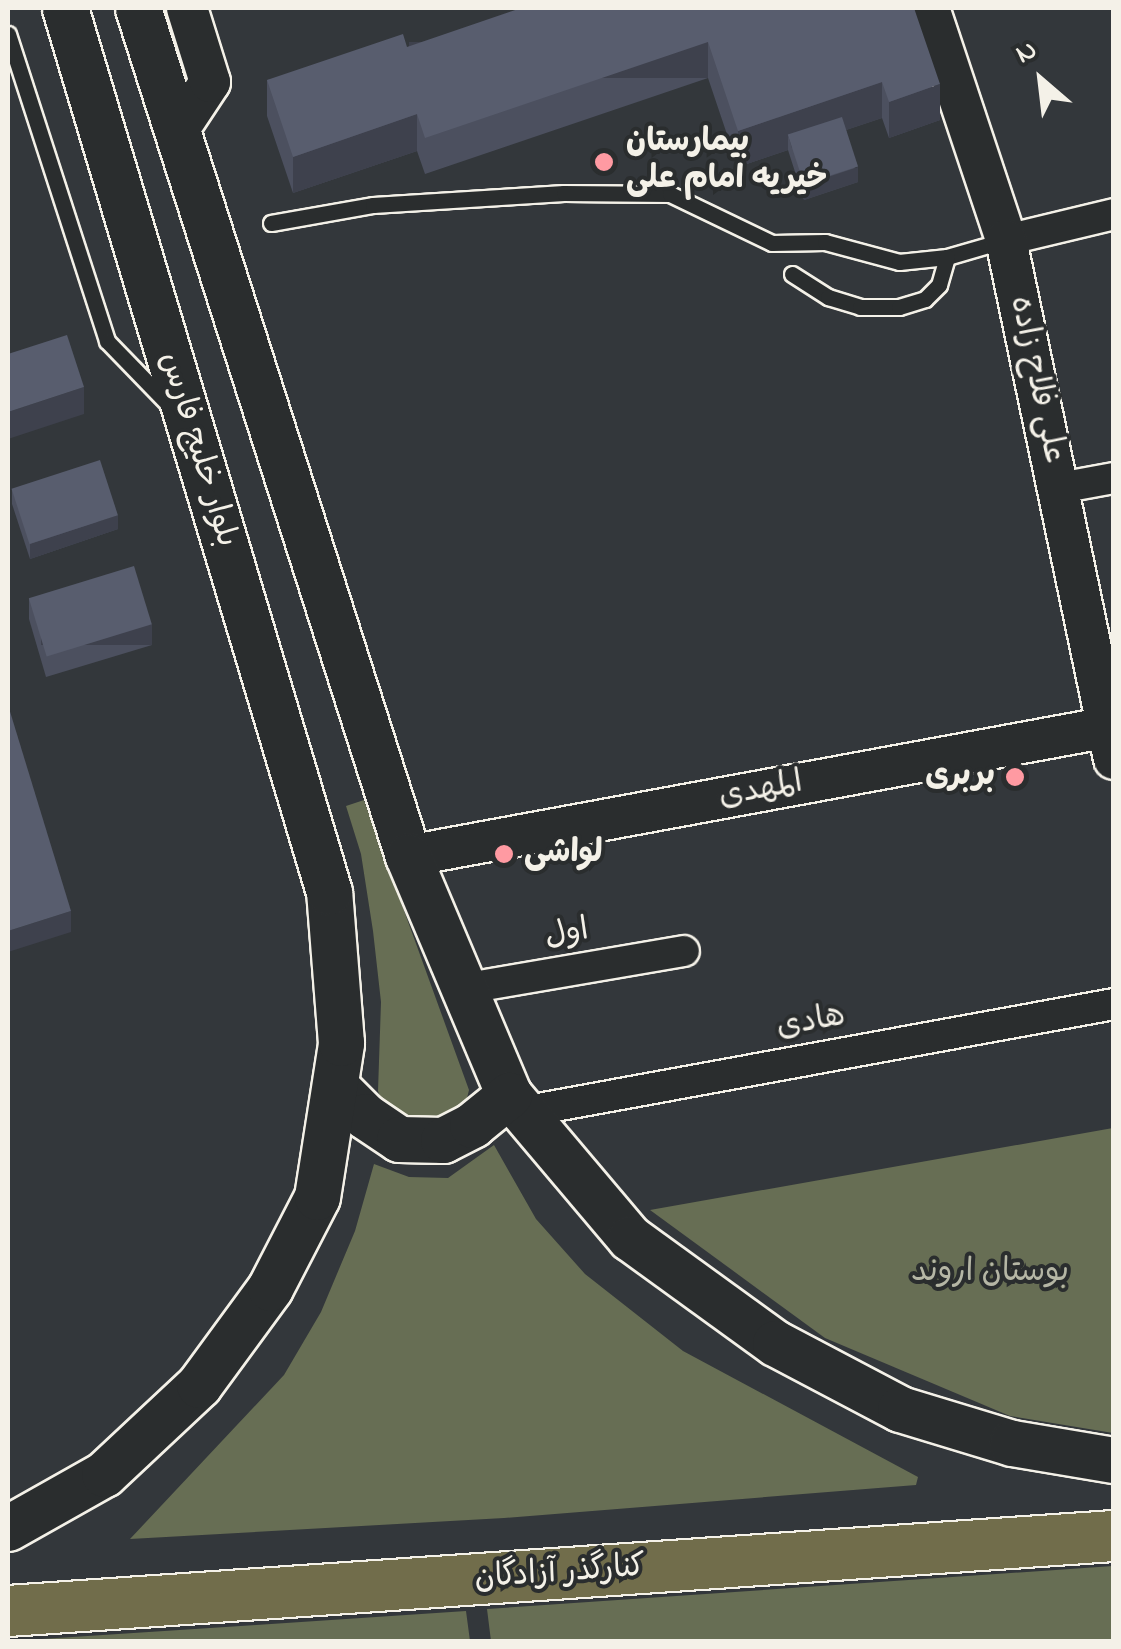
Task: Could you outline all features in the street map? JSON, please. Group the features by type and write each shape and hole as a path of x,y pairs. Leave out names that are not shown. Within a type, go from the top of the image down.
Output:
{"main road":[{"name":"بلوار خلیج فارس","path":"8,1528 104,1474 199,1385 270,1288 317,1198 341,1044 329,892 65,8"},
{"path":"138,8 408,856 462,989 515,1103 630,1238 775,1343 900,1410 1012,1443 1114,1460"},
{"path":"336,1087 365,1116 399,1139 443,1140 515,1103"},
{"name":"کنارگذر آزادگان","path":"8,1612 1114,1536"}],"street":[{"path":"177,132 210,82 187,8"},
{"name":"علی فلاح زاده","path":"929,8 1006,240 1111,737"},
{"path":"1006,240 1114,214"},
{"path":"1059,488 1114,478"},
{"name":"المهدی","path":"408,856 1111,737"},
{"name":"اول","path":"462,989 684,951"},
{"name":"هادی","path":"515,1103 1114,1004"}],"lane":[{"path":"8,34 107,341 190,426"},
{"path":"271,223 373,205 564,193 670,194 772,244 825,242 899,262 947,258 1006,240"},
{"path":"792,274 844,302 899,307 925,299 940,285 947,258"}],"green space":[{"path":"364,800 469,1090 466,1102 442,1122 425,1126 384,1108 378,1091 381,1002 361,854 346,806"},
{"name":"بوستان اروند","path":"1113,1128 1113,1433 1010,1416 825,1338 650,1210"},
{"path":"494,1145 536,1219 585,1274 683,1351 918,1477 916,1485 504,1518 130,1539 284,1375 321,1312 355,1231 374,1164 409,1177 448,1178"},
{"path":"1113,1566 1113,1641 491,1641 487,1609"},
{"path":"466,1611 470,1641 11,1641 256,1625"}],"building":[{"path":"521,8 914,8 940,84 889,102 882,82 738,131 708,42 425,138 417,114 293,157 267,80 403,34 407,47"},
{"path":"842,117 858,166 804,184 788,135"},
{"path":"67,335 84,387 8,412 8,354"},
{"path":"100,460 118,515 29,544 12,489"},
{"path":"134,566 152,624 47,656 29,598"},
{"path":"8,705 71,911 8,931"}],"place":[{"name":"بیمارستان خیریه امام علی","path":"604,162"},
{"name":"بربری","path":"1015,777"},
{"name":"لواشی","path":"504,854"}]}
